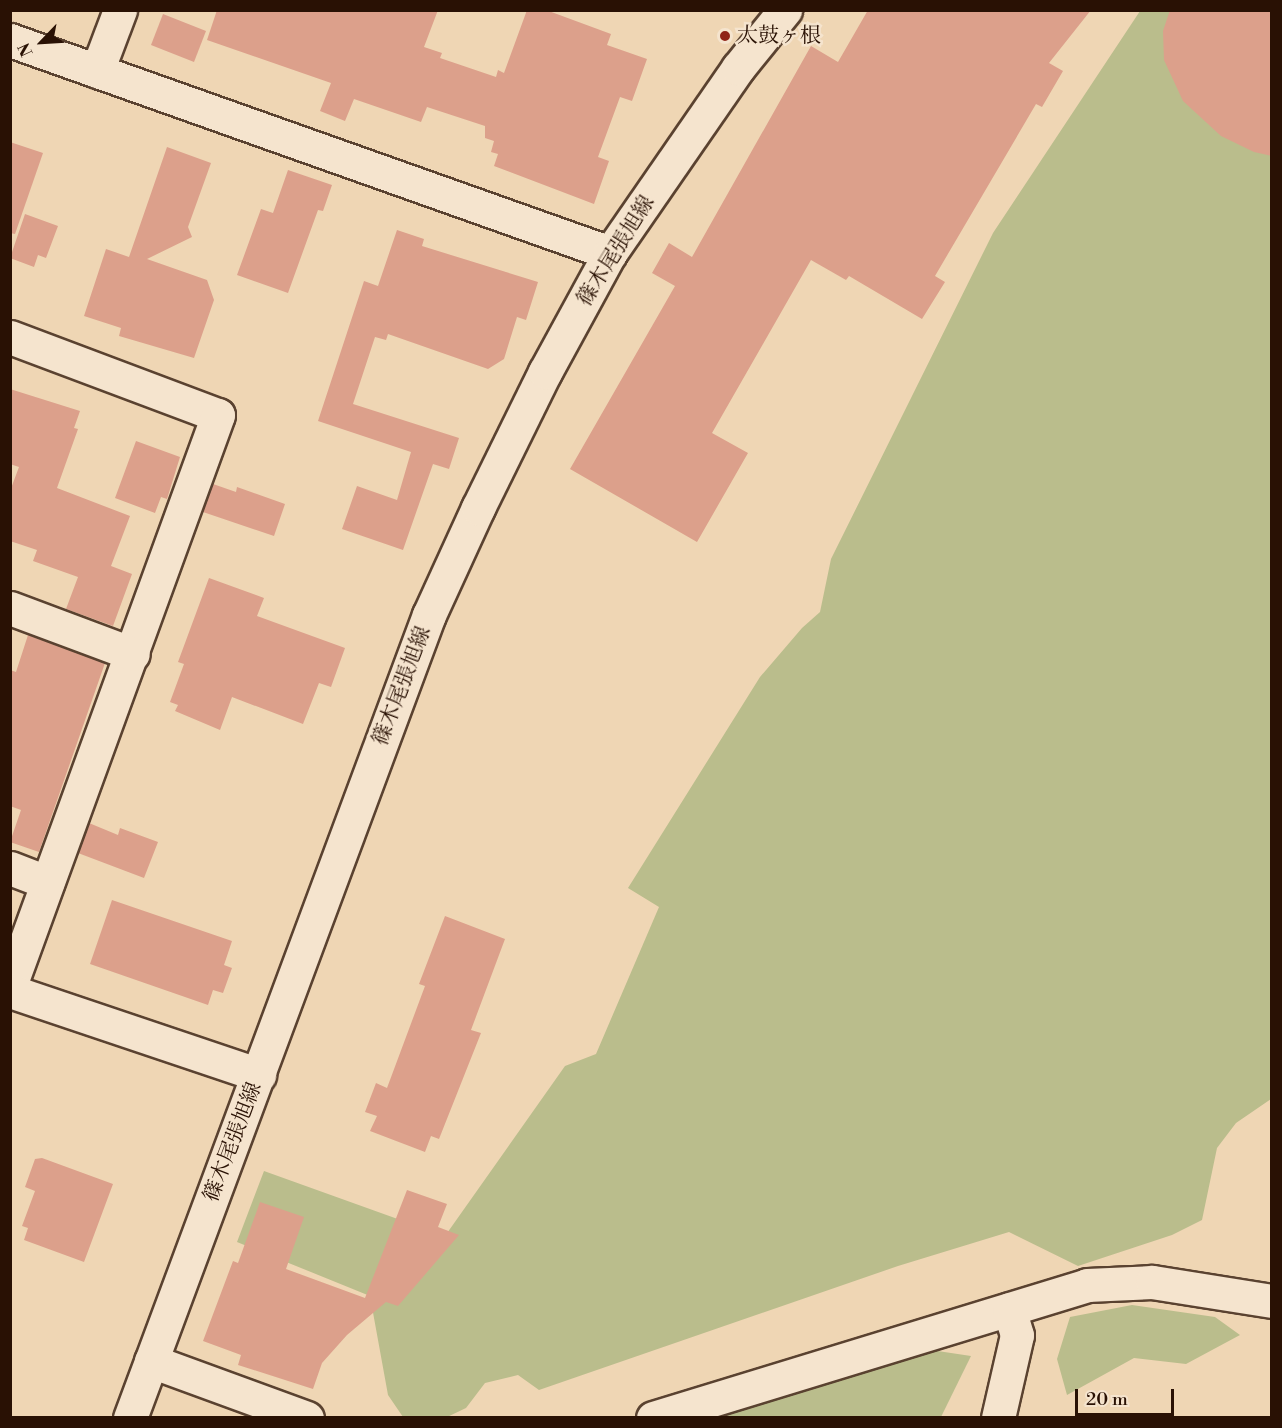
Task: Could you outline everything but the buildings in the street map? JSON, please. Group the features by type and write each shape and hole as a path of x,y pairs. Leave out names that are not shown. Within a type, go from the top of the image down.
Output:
{"street":[{"path":"97,71 120,10"},
{"name":"篠木尾張旭線","path":"130,1418 429,615 544,372 610,253 738,68 785,10"},
{"path":"10,40 610,253"},
{"path":"10,337 219,415 10,986"},
{"path":"10,608 133,654"},
{"path":"10,868 48,882"},
{"path":"10,991 259,1075"},
{"path":"653,1418 1087,1285 1152,1282 1272,1301"},
{"path":"998,1418 1017,1335 1009,1309"},
{"path":"151,1360 307,1418"}],"green space":[{"path":"1140,11 1271,11 1271,1099 1236,1123 1217,1148 1202,1220 1172,1235 1078,1266 1009,1232 898,1266 539,1390 518,1375 485,1383 466,1408 445,1418 403,1417 388,1395 370,1296 237,1242 264,1171 445,1236 565,1066 596,1054 659,907 628,888 760,677 802,628 820,612 831,559 993,233"},
{"path":"1132,1305 1215,1317 1240,1335 1186,1364 1134,1358 1067,1395 1057,1359 1070,1317"},
{"path":"931,1350 971,1356 941,1417 719,1417"}],"place":[{"name":"太鼓ヶ根","path":"725,36"}]}
